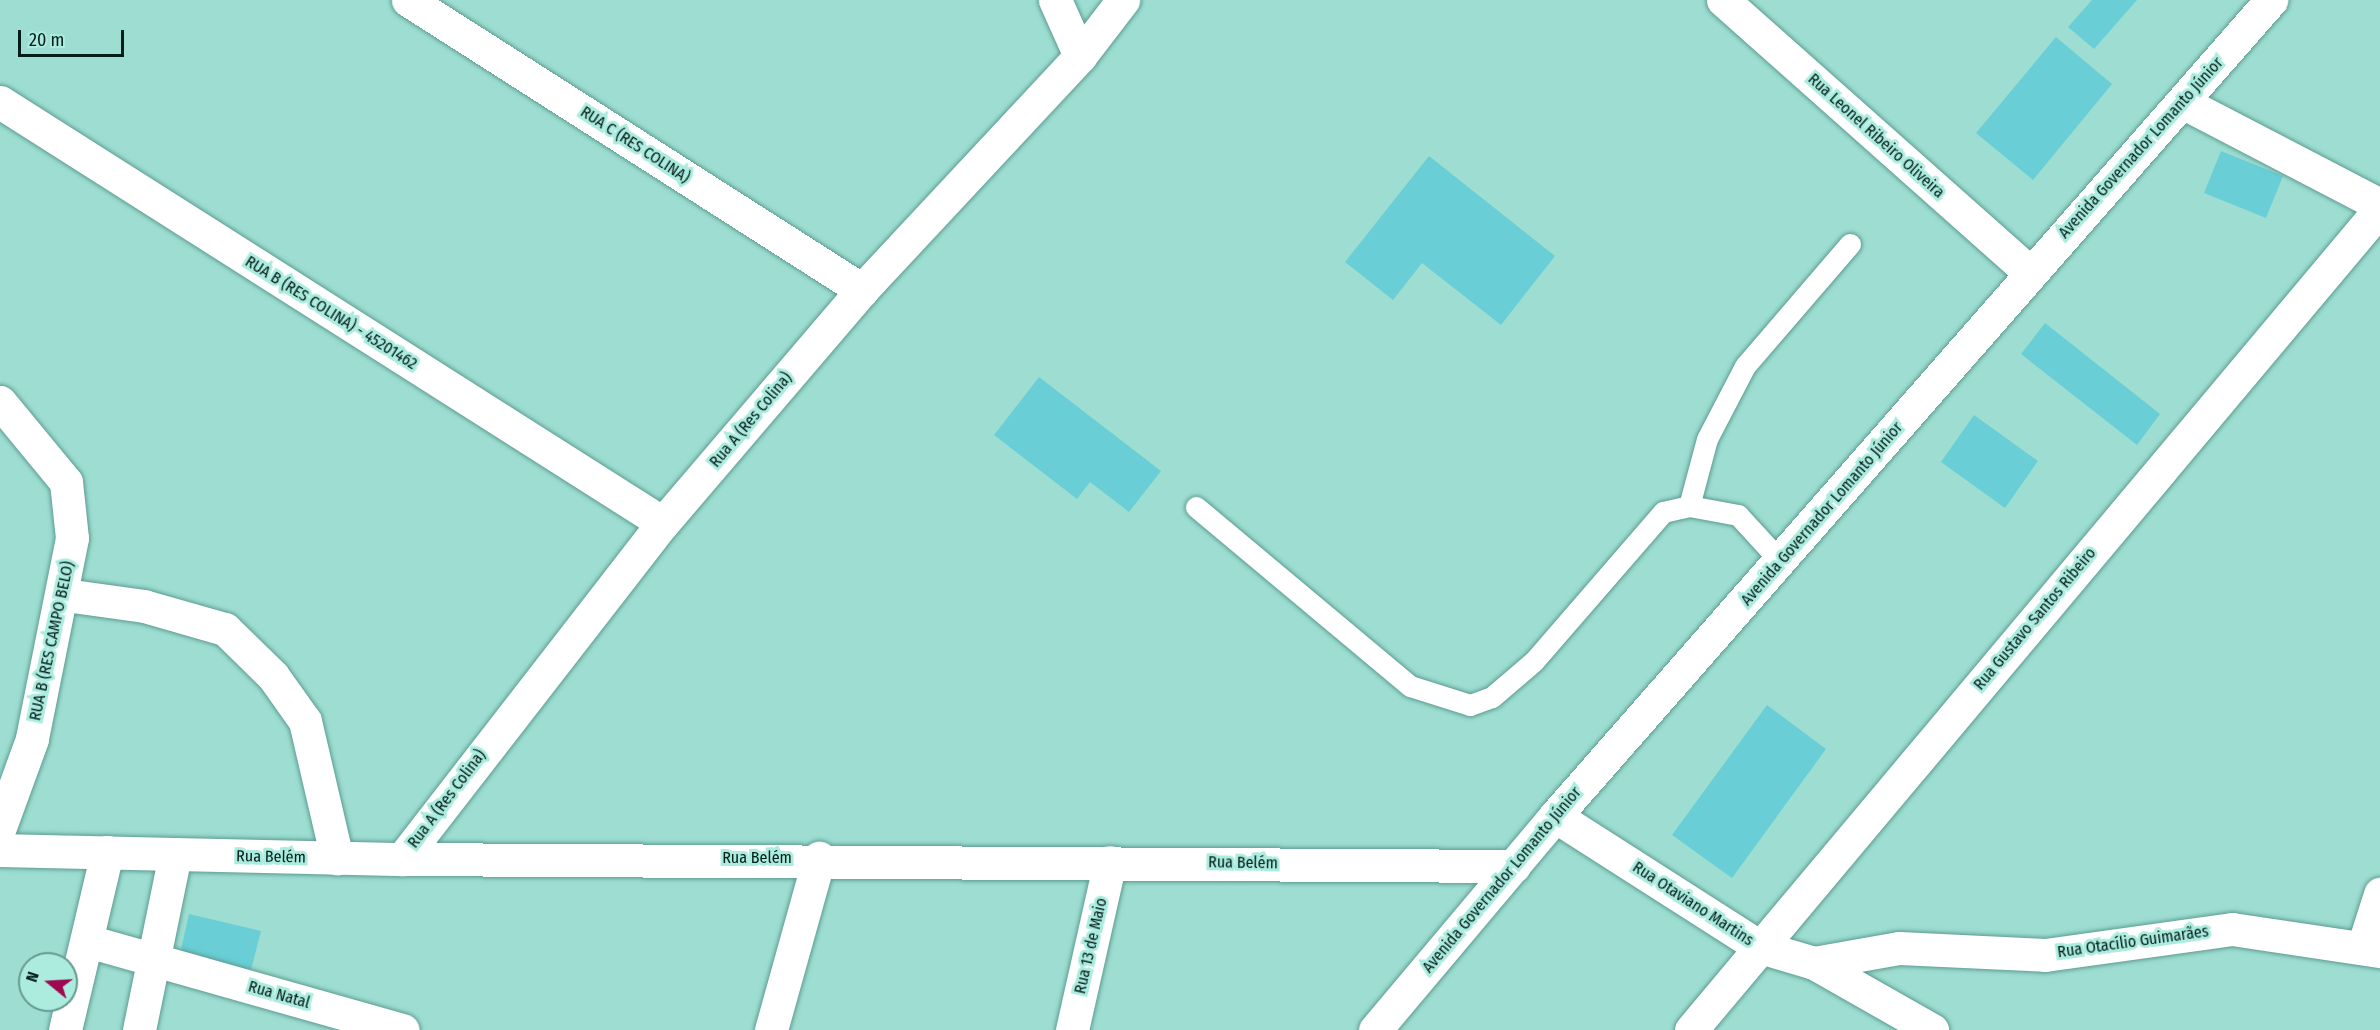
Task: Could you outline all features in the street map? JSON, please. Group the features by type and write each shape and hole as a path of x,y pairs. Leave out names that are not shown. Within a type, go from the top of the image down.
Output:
{"street":[{"name":"RUA C (RES COLINA)","path":"408,0 862,290"},
{"path":"1055,0 1080,56"},
{"name":"Rua A (Res Colina)","path":"402,859 663,524 862,290 1080,56 1123,0"},
{"name":"Avenida Governador Lomanto Júnior","path":"1375,1030 1556,816 1781,562 2029,272 2184,103 2271,0"},
{"name":"Rua Leonel Ribeiro Oliveira","path":"1739,5 2029,272"},
{"name":"RUA B (RES COLINA) - 45201462","path":"0,102 663,524"},
{"path":"2184,103 2380,207"},
{"name":"Rua Gustavo Santos Ribeiro","path":"1690,1030 2380,207"},
{"name":"RUA B (RES CAMPO BELO)","path":"0,402 66,482 72,538 65,595 32,740 0,827"},
{"path":"65,595 144,606 225,629 273,676 305,721 338,858"},
{"name":"Rua Otaviano Martins","path":"1556,816 1760,947 1814,963 1932,1030"},
{"name":"Rua Belém","path":"0,850 402,859 819,858 1514,866"},
{"path":"65,1030 88,941 107,852"},
{"path":"139,1030 156,961 175,855"},
{"path":"771,1030 819,858"},
{"name":"Rua 13 de Maio","path":"1072,1030 1110,862"},
{"path":"2372,949 2380,894"},
{"name":"Rua Otacílio Guimarães","path":"1814,963 1899,948 2045,955 2232,929 2372,949"},
{"path":"88,941 156,961"},
{"name":"Rua Natal","path":"156,961 403,1030"}],"lane":[{"path":"1689,506 1707,439 1745,366 1850,244"},
{"path":"1196,507 1410,686 1470,705 1492,697 1534,661 1663,512 1689,506 1738,515 1781,562"}],"building":[{"path":"2092,0 2137,0 2094,49 2068,27"},
{"path":"2056,37 2112,84 2033,180 1976,133"},
{"path":"2221,151 2283,176 2266,218 2204,193"},
{"path":"1429,156 1555,256 1501,325 1422,263 1393,300 1345,262"},
{"path":"2045,323 2160,414 2137,445 2021,354"},
{"path":"1039,377 1161,471 1129,512 1090,482 1077,499 994,435"},
{"path":"1974,415 2038,461 2005,508 1941,462"},
{"path":"1767,705 1826,749 1732,878 1672,835"},
{"path":"189,914 261,931 251,970 180,954"}]}
